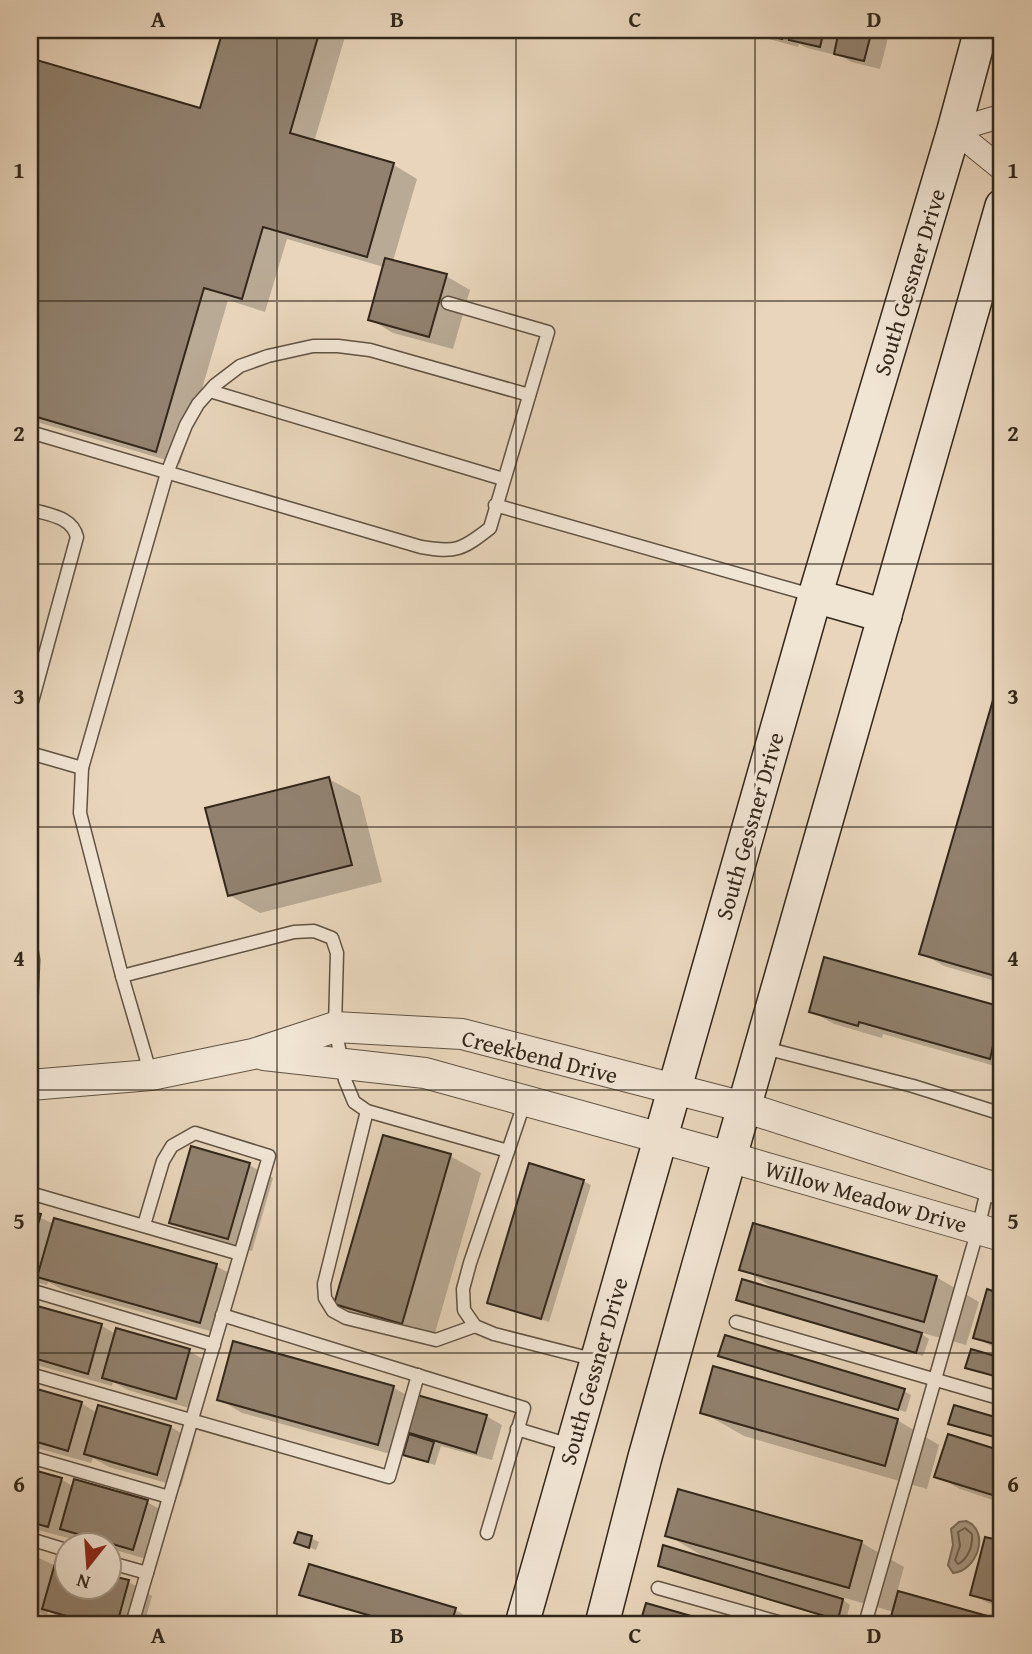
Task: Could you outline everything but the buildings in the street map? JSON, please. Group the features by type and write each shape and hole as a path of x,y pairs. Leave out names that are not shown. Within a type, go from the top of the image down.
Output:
{"main road":[{"name":"South Gessner Drive","path":"522,1624 815,596 954,130 981,30"},
{"path":"602,1624 645,1457 729,1157 1002,206"},
{"path":"815,596 885,616"}],"street":[{"path":"954,130 1002,116"},
{"path":"954,130 1002,169"},
{"name":"Creekbend Drive","path":"30,1085 151,1075 253,1054 335,1027 462,1034 744,1107"},
{"name":"Creekbend Drive","path":"253,1054 425,1073 729,1157"},
{"name":"Willow Meadow Drive","path":"744,1107 995,1188"},
{"name":"Willow Meadow Drive","path":"729,1157 990,1233"}],"lane":[{"path":"30,432 421,547 443,551 466,547 490,528 548,332 448,303"},
{"path":"151,1075 80,813 82,768 167,473 186,425 198,404 240,366 268,356 313,346 370,350 529,396"},
{"path":"210,391 503,479"},
{"path":"495,505 815,596"},
{"path":"30,509 67,521 75,529 77,537 30,709"},
{"path":"30,753 82,768"},
{"path":"122,976 294,932 314,931 332,938 337,953 335,1027 348,1091 354,1102 367,1111 508,1151"},
{"path":"30,941 30,1031"},
{"path":"761,1047 913,1086 1002,1114"},
{"path":"525,1101 463,1289 464,1310 475,1326 494,1334 597,1360"},
{"path":"367,1111 324,1284 325,1298 333,1311 346,1318 417,1337 436,1340 475,1326"},
{"path":"132,1624 269,1156 195,1133 173,1146 163,1161 144,1225"},
{"path":"865,1624 935,1380 990,1233 995,1188"},
{"path":"30,1193 240,1254"},
{"path":"30,1290 214,1345"},
{"path":"222,1315 524,1408 487,1533"},
{"path":"736,1322 1002,1399"},
{"path":"30,1374 388,1477 418,1375"},
{"path":"517,1429 572,1446"},
{"path":"30,1457 169,1497"},
{"path":"30,1539 52,1546"},
{"path":"122,1566 147,1573"},
{"path":"658,1588 785,1624"}],"water":[{"path":"966,1521 974,1526 978,1533 978,1550 969,1565 953,1573 948,1565 953,1545 951,1529 959,1522"}]}
